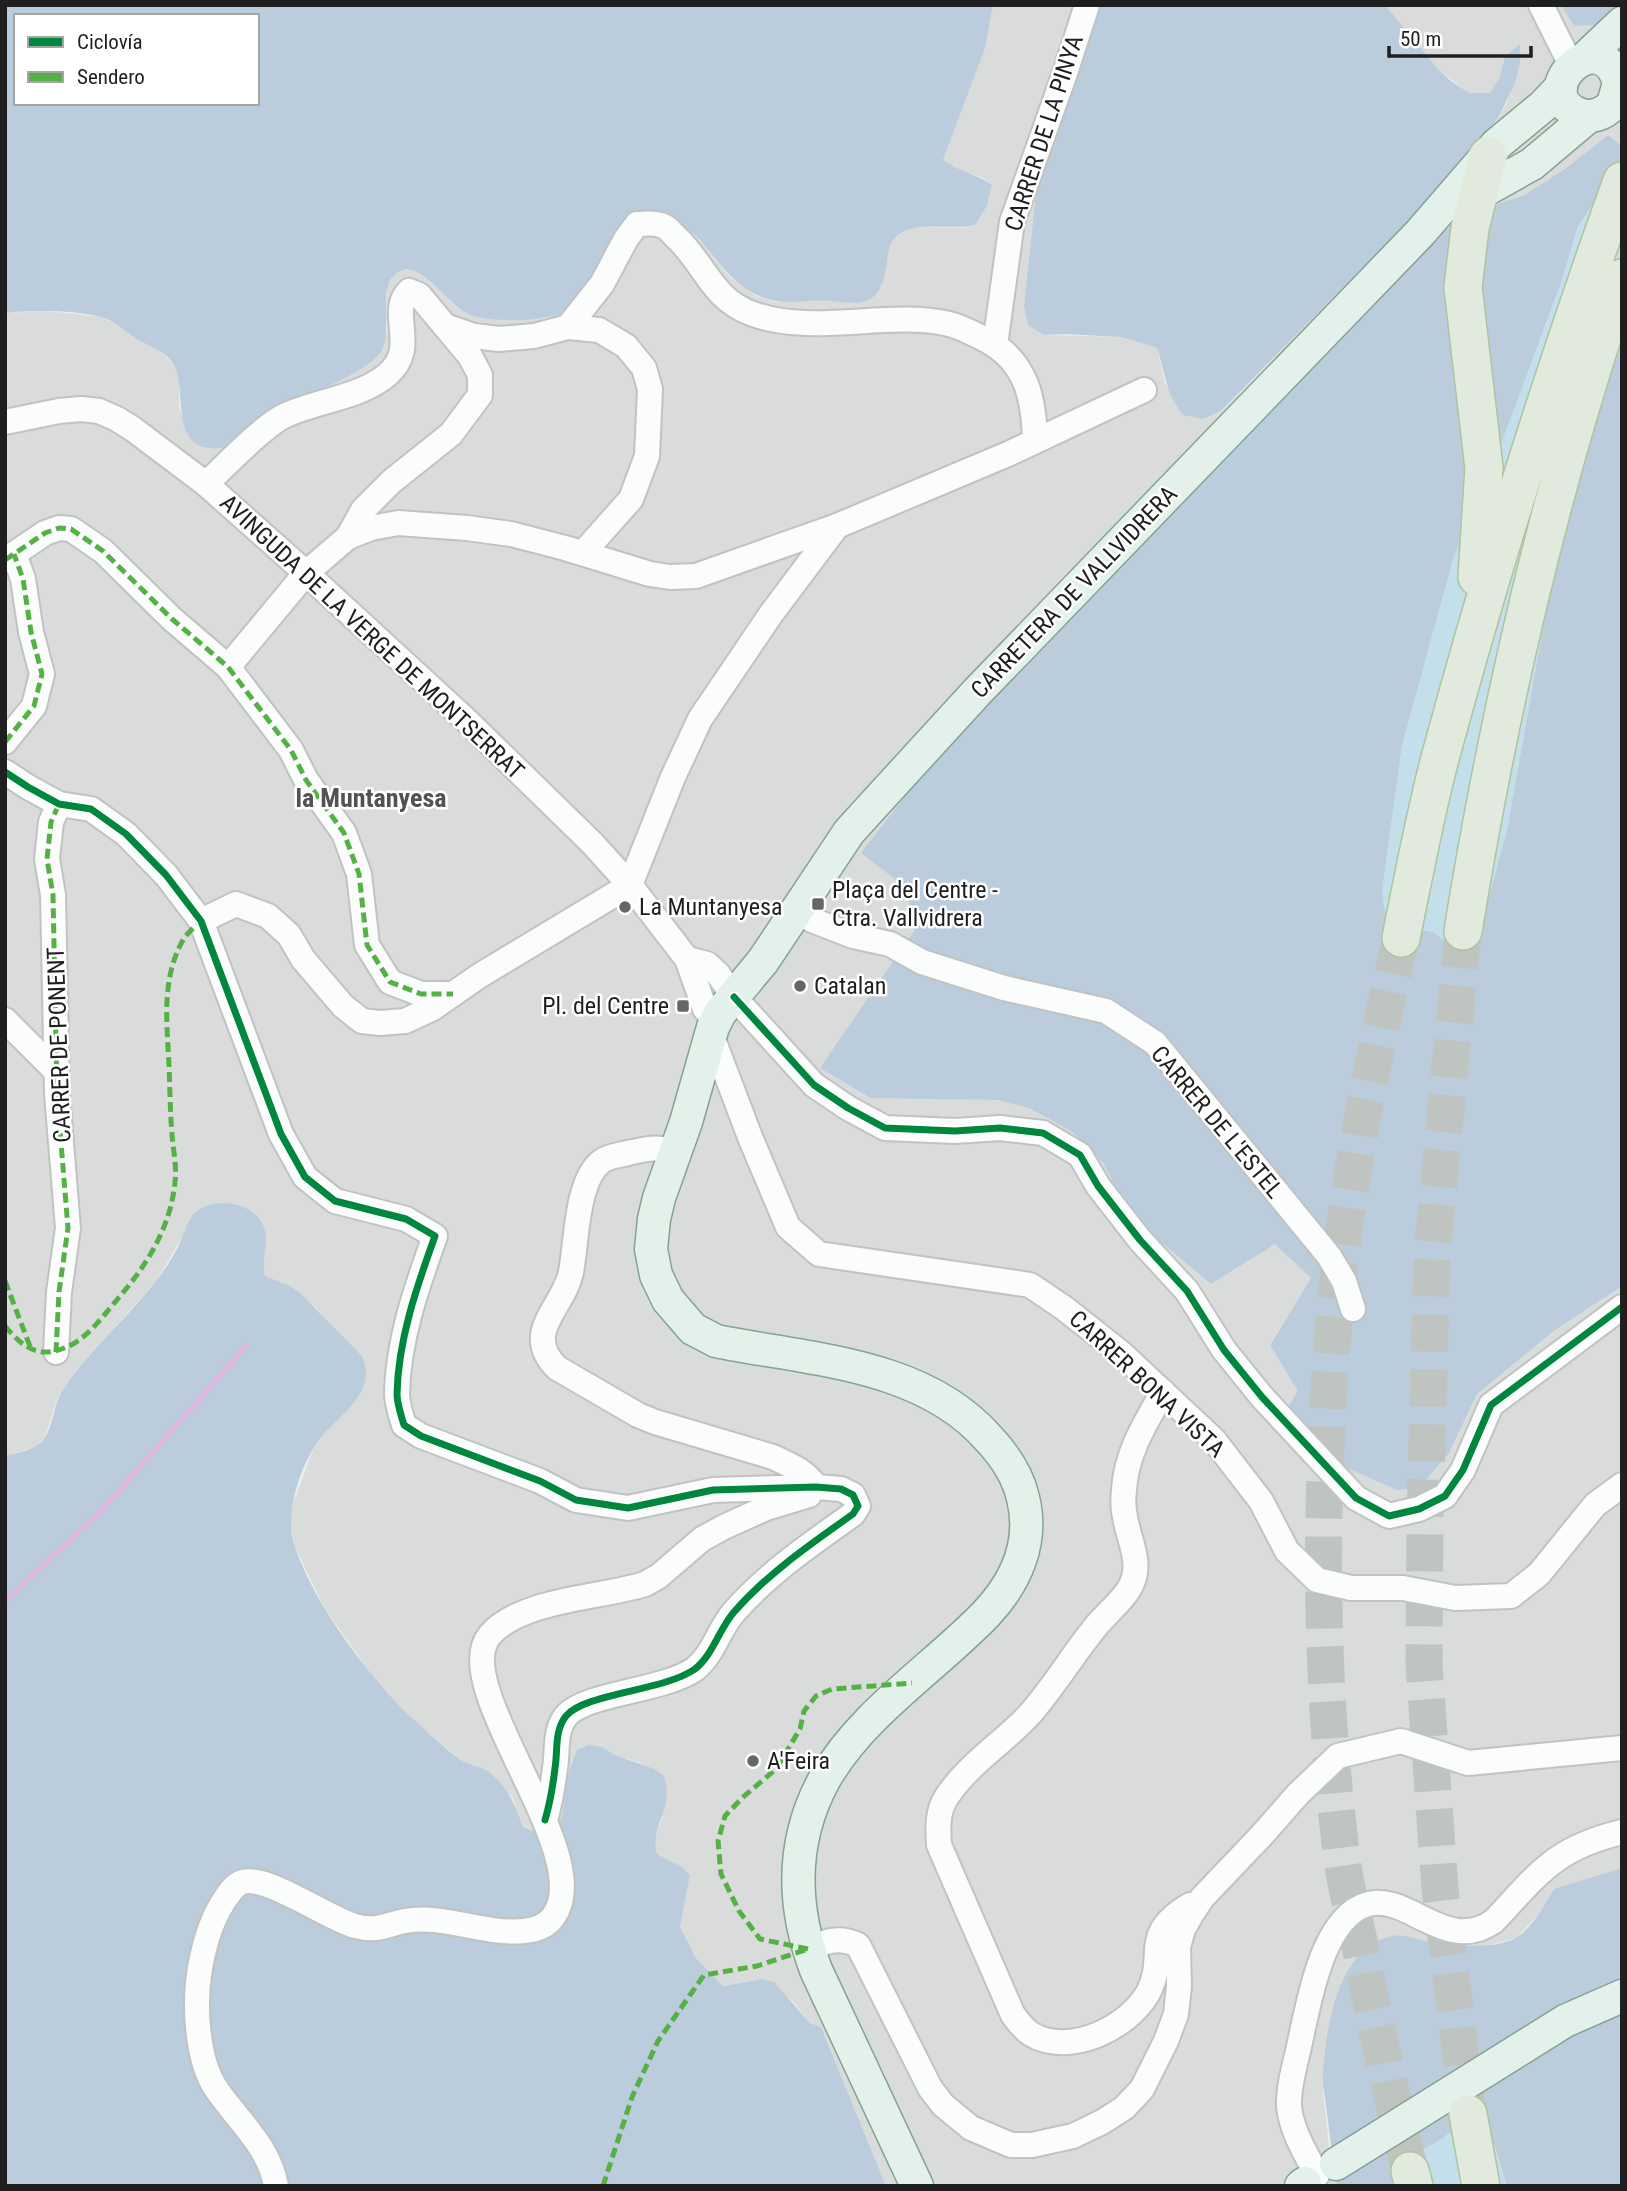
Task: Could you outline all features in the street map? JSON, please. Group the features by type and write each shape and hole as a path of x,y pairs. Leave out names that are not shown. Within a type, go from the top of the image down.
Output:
{"highway":[{"path":"1463,675 1479,555 1484,468 1463,287 1468,238 1488,156"},
{"path":"1401,938 1438,765 1463,675 1553,380 1618,191"},
{"path":"1463,931 1512,671 1560,477 1622,278"},
{"path":"1599,345 1622,293"},
{"path":"1468,2114 1481,2186"}],"main road":[{"path":"1420,233 1497,144 1543,106 1572,70 1622,23"},
{"path":"1420,233 1479,192 1532,164 1552,150 1613,97 1614,70 1606,63 1598,58 1572,70 1561,96 1577,113 1613,97"},
{"name":"CARRETERA DE VALLVIDRERA","path":"720,1017 755,972 849,832 977,692 1420,233"},
{"path":"720,1017 654,1219 651,1249 661,1289 693,1329 716,1341 896,1377 935,1394 964,1414 998,1448 1021,1491 1026,1509 1026,1534 1022,1556 1014,1576 1001,1596 986,1614 870,1722 843,1751 818,1793 806,1826 797,1882 808,1949 917,2186"},
{"path":"1315,2177 1565,2021 1622,1996"}],"street":[{"name":"CARRER DE LA PINYA","path":"995,345 1012,222 1087,5"},
{"path":"1541,5 1572,70"},
{"path":"568,327 602,284 637,224 664,226 685,247 715,289 736,307 753,314 771,319 833,323 927,320 952,324 995,345 1017,366 1024,377 1034,409 1035,441"},
{"path":"206,484 279,418 347,395 387,374 400,359 403,345 400,307 409,291 419,295 448,327 470,356 480,375 480,395 451,434 392,481 363,510 348,537 306,573 228,667"},
{"path":"448,327 474,336 499,339 534,336 568,327 599,330 626,346 644,368 650,389 648,456 631,499 583,553"},
{"path":"348,537 384,525 424,524 511,534 650,573 670,577 696,576 837,526 1097,415 1144,390"},
{"name":"AVINGUDA DE LA VERGE DE MONTSERRAT","path":"5,422 59,411 99,411 133,429 206,484 306,573 549,800 630,885 687,960 705,1009 720,1017"},
{"path":"201,921 236,904 268,916 289,935 303,959 343,1006 362,1021 405,1021 433,1008 479,976 630,885 673,777 700,719 771,614 837,526"},
{"path":"5,742 34,706 42,674 31,632 23,579 10,557 45,533 59,528 71,529 103,551 172,619 228,667 291,750 306,780 344,833 359,874 368,945 390,982 421,994 453,994"},
{"path":"5,772 59,804 91,809 126,834 166,875 201,921 281,1134 305,1177 335,1201 406,1219 435,1236 409,1318 400,1365 396,1396 404,1425 421,1436 540,1481 576,1500 628,1508 713,1490 816,1487 841,1489 853,1495 858,1506 853,1514 768,1578 734,1612 705,1658 694,1669 656,1685 599,1700 567,1714 557,1736 556,1765 545,1820"},
{"name":"CARRER DE PONENT","path":"56,1352 59,1292 68,1228 56,1072 53,895 47,859 51,822 59,804"},
{"name":"CARRER DE L'ESTEL","path":"797,909 812,919 853,936 890,944 922,962 1004,988 1106,1011 1155,1044 1329,1256 1344,1281 1353,1309"},
{"path":"720,1017 848,1108 885,1128 955,1131 1000,1128 1044,1133 1080,1155 1098,1186 1140,1240 1188,1291 1224,1350 1262,1397 1356,1498 1389,1516 1419,1509 1445,1496 1463,1469 1491,1405 1622,1307"},
{"name":"CARRER BONA VISTA","path":"720,1017 750,1137 788,1227 819,1254 1030,1285 1112,1346 1214,1440 1261,1501 1287,1551 1317,1580 1352,1588 1403,1588 1455,1598 1511,1596 1539,1574 1595,1505 1622,1485"},
{"path":"5,1020 56,1072"},
{"path":"675,1151 661,1147 643,1149 604,1159 593,1170 585,1185 570,1275 545,1325 542,1338 548,1359 638,1415 773,1457 794,1466 810,1478 816,1487"},
{"path":"1163,1392 1137,1437 1128,1463 1124,1516 1135,1552 1136,1571 1129,1589 1029,1714 962,1778 945,1799 939,1815 939,1844 1013,2015 1031,2034 1052,2041 1073,2043 1096,2036 1134,2011 1148,1992 1154,1972 1158,1936 1179,1912 1202,1898"},
{"path":"275,2186 268,2159 247,2126 215,2088 205,2062 199,2027 197,1985 202,1956 209,1931 230,1892 240,1882 260,1880 333,1918 369,1928 384,1928 405,1921 431,1920 505,1931 538,1929 552,1919 562,1901 563,1877 545,1820 494,1709 482,1673 482,1653 488,1636 518,1617 541,1607 645,1584 659,1576 702,1539 745,1516 807,1497 816,1487"},
{"path":"808,1949 830,1939 847,1940 858,1945 920,2071 943,2105 971,2128 1011,2144 1032,2145 1073,2136 1124,2108 1142,2089 1176,2014 1179,1986 1178,1947 1183,1929 1202,1898 1298,1794 1338,1756 1401,1741 1468,1763 1622,1748"},
{"path":"1315,2177 1298,2137 1289,2105 1296,2060 1322,1956 1346,1917 1359,1908 1377,1902 1441,1927 1471,1931 1485,1927 1561,1854 1594,1839 1622,1832"},
{"path":"1594,1839 1622,1840"}],"shaded area":[{"path":"5,5 993,5 985,48 943,160 992,185 987,206 975,225 923,227 900,233 892,241 881,285 876,294 866,301 786,302 762,297 737,282 696,236 659,215 576,309 553,316 495,320 471,315 419,273 403,270 394,276 389,285 384,344 375,359 317,392 313,391 274,407 242,437 220,448 203,447 192,440 185,429 177,373 172,362 160,351 101,317 79,313 5,313"},
{"path":"993,5 1099,5 1038,173 1024,306 1028,324 1044,335 1121,337 1157,348 1165,384 1203,419 1222,411 1434,195 1498,118 1508,100 1520,45 1505,57 1500,76 1490,93 1469,93 1438,69 1385,5 1561,5 1574,26 1593,25 1622,47 1622,146 1608,135 1566,168 1525,195 1491,206 862,853 896,880 915,914 914,931 821,1068 950,1098 997,1100 1029,1108 1071,1131 1104,1164 1122,1202 1275,1243 1311,1278 1270,1344 1419,1488 1449,1453 1477,1394 1554,1331 1622,1286 1622,1868 1555,1889 1538,1915 1516,1938 1481,1947 1431,1943 1397,1936 1368,1946 1323,2091 1329,2148 1337,2186 886,2186 821,2027 810,2023 794,2002 761,1979 723,1986 696,1958 680,1927 690,1875 681,1866 657,1854 653,1841 663,1817 641,1763 615,1755 602,1747 566,1802 562,1817 543,1834 523,1826 513,1798 486,1770 464,1762 419,1725 374,1678 324,1607 295,1547 290,1521 292,1507 315,1445 359,1395 362,1356 316,1308 288,1285 265,1276 262,1264 265,1251 182,1237 155,1283 90,1354 64,1388 57,1400 44,1439 34,1448 5,1455 5,313 47,311 102,317 158,349 174,365 179,375 179,407 185,427 256,424 272,408 313,391 388,331 385,309 388,287 393,277 401,271 412,269 421,272 451,302 480,317 501,320 566,314 659,215 696,236 729,276 756,296 776,302 854,302 881,287 890,242 897,234 918,227 963,228 975,225 987,206 992,185 983,178 943,160 981,58"},
{"path":"1099,5 1385,5 1438,69 1470,93 1490,93 1500,76 1505,57 1520,44 1520,63 1515,83 1498,118 1434,195 1221,411 1203,419 1183,415 1177,407 1169,391 1157,348 1121,337 1044,335 1028,325 1024,306 1038,173"},
{"path":"1561,5 1622,5 1622,47 1593,25 1574,26"},
{"path":"1608,135 1622,146 1622,197 1598,197 1578,226 1560,285 1504,436 1454,556 1402,746 1382,891 1385,911 1394,930 1433,932 1449,944 1469,945 1480,930 1507,830 1546,611 1596,412 1622,344 1622,1286 1554,1331 1477,1394 1449,1453 1419,1488 1397,1490 1345,1467 1288,1407 1298,1391 1270,1345 1311,1278 1275,1244 1211,1284 1149,1232 1122,1202 1104,1164 1071,1131 1029,1108 997,1100 871,1098 820,1068 914,931 915,914 896,880 861,853 933,760 1439,233 1491,206 1525,195 1566,168"},
{"path":"1598,196 1622,197 1622,344 1596,412 1546,611 1507,830 1480,930 1469,945 1449,944 1433,932 1394,930 1385,911 1382,891 1402,746 1454,556 1504,436 1578,226"},
{"path":"220,1203 237,1205 258,1217 265,1232 265,1276 300,1293 362,1356 366,1370 365,1382 353,1404 325,1433 310,1454 299,1478 291,1519 294,1544 303,1568 330,1617 365,1666 403,1708 461,1760 486,1770 505,1788 523,1827 543,1834 562,1817 568,1775 577,1750 589,1745 602,1747 615,1755 654,1769 664,1776 667,1788 665,1808 655,1844 657,1854 681,1866 690,1875 680,1927 696,1958 723,1986 762,1979 774,1982 810,2023 821,2027 886,2186 5,2186 5,1455 21,1452 41,1443 50,1428 57,1402 76,1372 152,1287 177,1249 195,1213 201,1208"},
{"path":"1622,1868 1622,2186 1507,2186 1488,2125 1478,2113 1437,2142 1390,2167 1393,2186 1337,2186 1323,2086 1327,2034 1338,1992 1359,1955 1374,1943 1393,1936 1463,1946 1488,1945 1510,1940 1530,1926 1554,1889"},
{"path":"1478,2113 1488,2125 1507,2186 1393,2186 1390,2167 1437,2142"}],"waterway":[{"path":"5,1601 101,1511 246,1346"}],"tunnel":[{"path":"1463,931 1432,1255 1424,1665 1440,1889 1468,2114"},
{"path":"1401,938 1358,1140 1336,1294 1325,1474 1324,1602 1329,1731 1344,1871 1410,2171"}],"marked path":[{"path":"5,560 45,533 59,528 71,529 103,551 172,619 228,667 291,750 306,780 344,833 359,874 367,945 390,982 421,994 453,994"},
{"path":"5,742 34,706 42,674 31,632 23,579 14,554"},
{"path":"56,1352 59,1292 68,1228 57,1094 53,895 47,859 51,822 59,804"},
{"path":"5,1326 20,1342 35,1350 52,1351 73,1344 93,1328 121,1295 141,1269 164,1228 173,1198 175,1176 167,1033 168,986 171,970 183,940 201,921"},
{"path":"5,1281 31,1349"},
{"path":"808,1949 760,1939 739,1911 721,1874 718,1841 725,1816 776,1769 800,1729 804,1711 816,1696 832,1689 912,1683"},
{"path":"603,2186 632,2097 658,2041 704,1975 757,1966 808,1949"}],"cycle path":[{"path":"5,772 59,804 91,809 126,834 166,875 201,921 281,1134 305,1177 335,1201 406,1219 435,1236 415,1294 401,1354 397,1394 404,1425 421,1436 540,1481 576,1500 628,1508 713,1490 816,1487 841,1489 853,1495 858,1506 853,1514 761,1584 729,1619 707,1657 695,1669 664,1682 590,1702 566,1716 558,1735 556,1762 545,1820"},
{"path":"734,997 814,1085 885,1128 955,1131 1000,1128 1043,1133 1080,1155 1098,1186 1140,1240 1187,1291 1224,1350 1262,1397 1356,1498 1389,1516 1419,1509 1445,1496 1463,1470 1491,1405 1622,1307"}],"place":[{"name":"Plaça del Centre - Ctra. Vallvidrera","path":"818,904"},
{"name":"La Muntanyesa","path":"625,907"},
{"name":"Catalan","path":"800,986"},
{"name":"Pl. del Centre","path":"683,1006"},
{"name":"A'Feira","path":"753,1761"}],"district":[{"name":"la Muntanyesa","path":"371,798"}]}
